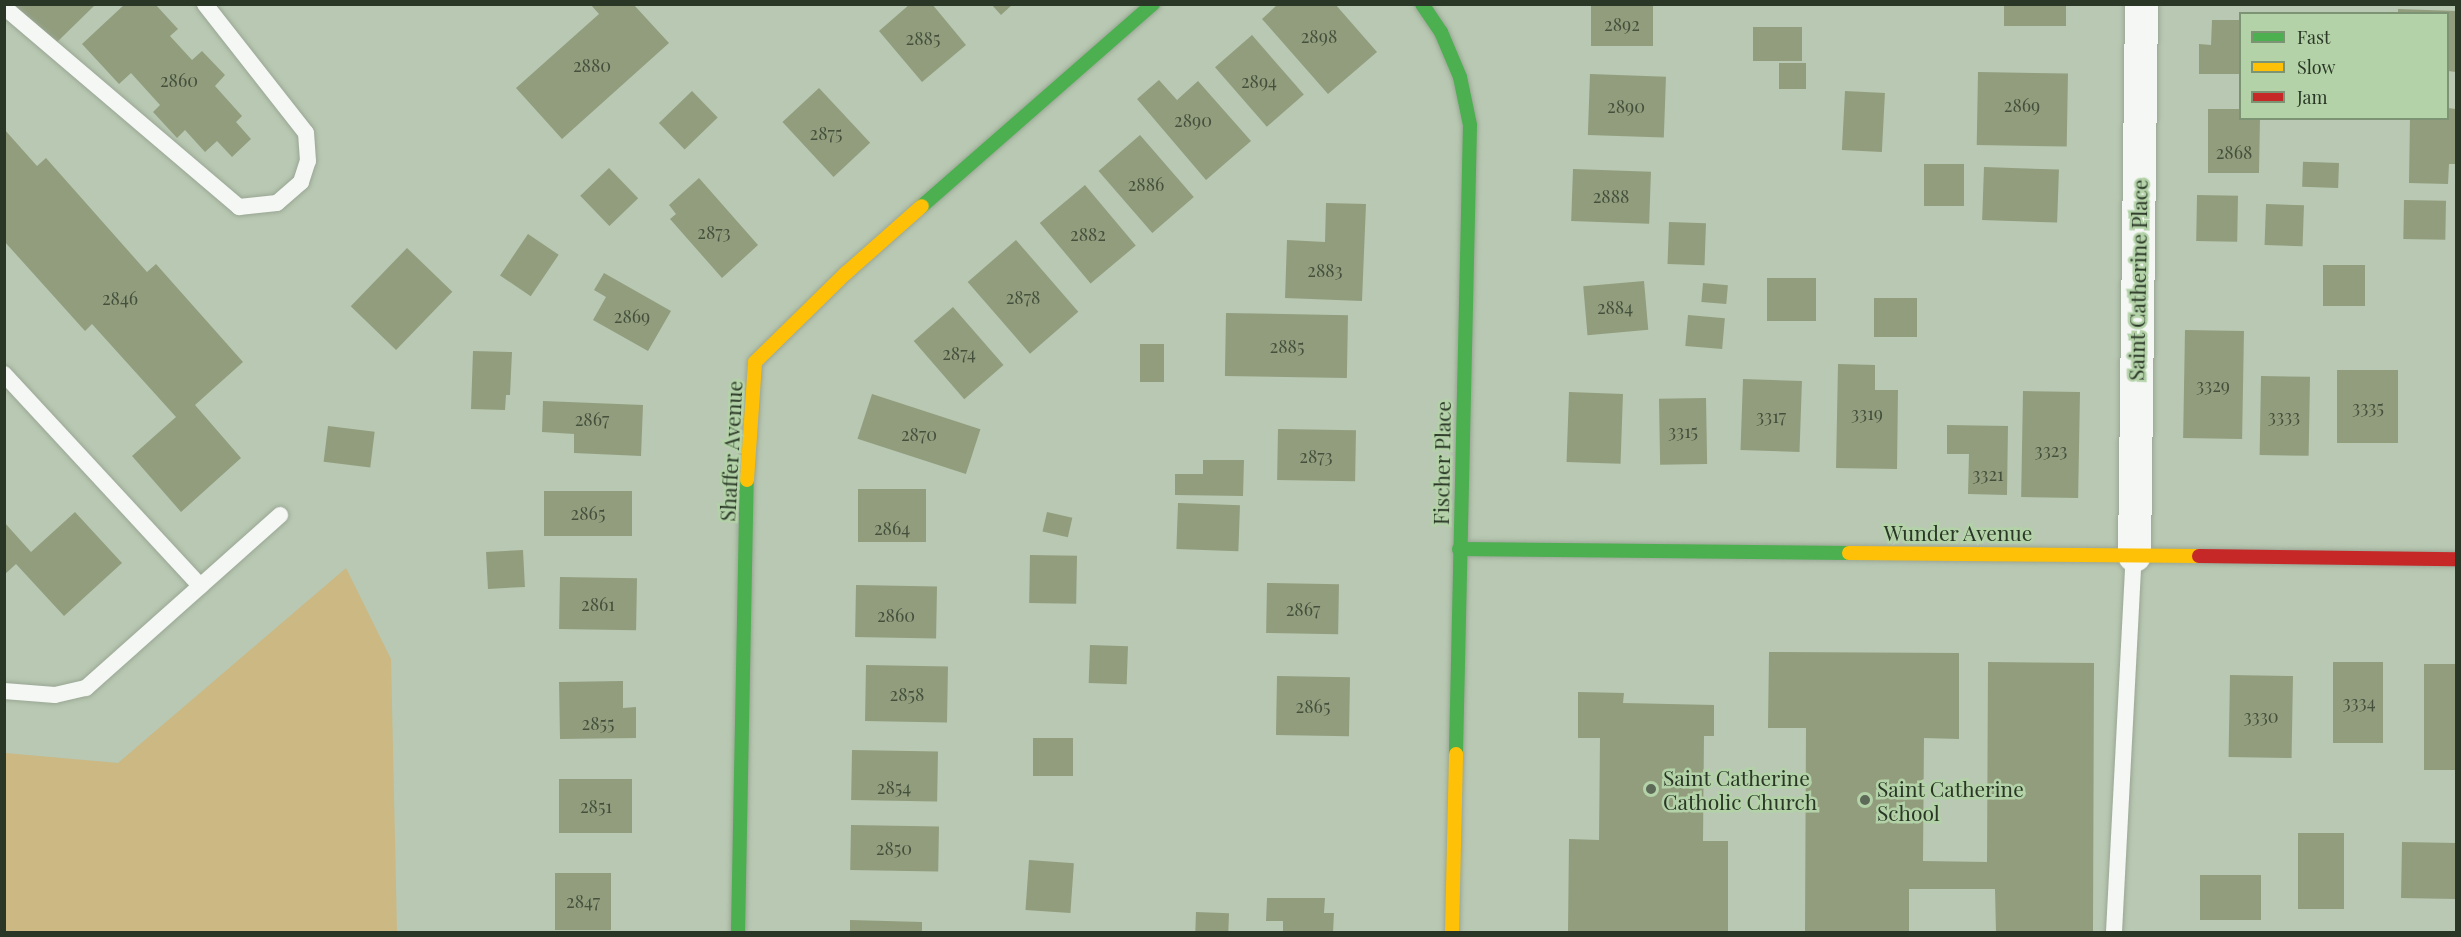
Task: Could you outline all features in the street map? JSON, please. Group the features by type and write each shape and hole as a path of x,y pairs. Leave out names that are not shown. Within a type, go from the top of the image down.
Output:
{"street":[{"name":"Shaffer Avenue","path":"738,933 748,445 755,362 846,273 1153,4"},
{"name":"Fischer Place","path":"1422,4 1441,32 1460,77 1470,124 1452,933"},
{"name":"Saint Catherine Place","path":"2134,555 2141,4"},
{"name":"Wunder Avenue","path":"1460,549 2457,559"}],"lane":[{"path":"4,8 239,207 277,203 301,182 308,161 306,133 205,4"},
{"path":"4,374 200,586"},
{"path":"4,691 55,695 86,688 280,515"},
{"path":"2114,933 2134,555"}],"shaded area":[{"path":"346,568 391,659 397,932 5,932 5,753 118,763"}],"building":[{"path":"14,4 96,4 53,46"},
{"path":"125,4 155,4 178,29 170,36 192,60 202,51 225,75 215,86 242,116 236,122 251,139 232,157 217,141 205,152 185,130 177,138 153,112 160,105 131,73 119,84 82,44"},
{"path":"910,4 932,4 966,45 922,82 879,31"},
{"path":"991,4 1013,4 1001,15"},
{"path":"1278,4 1335,4 1377,52 1328,94 1262,19"},
{"path":"1591,4 1653,4 1653,46 1591,46"},
{"path":"2004,4 2066,4 2066,26 2004,26"},
{"path":"591,5 634,5 669,43 562,139 516,88 599,14"},
{"path":"2398,9 2456,11 2456,72 2449,71 2449,12 2398,12"},
{"path":"2212,20 2239,20 2239,74 2199,74 2199,44 2211,45"},
{"path":"1753,27 1802,27 1802,61 1753,61"},
{"path":"1252,35 1304,95 1267,127 1215,67"},
{"path":"1779,63 1806,63 1806,89 1779,89"},
{"path":"1978,72 2068,74 2067,147 1977,145"},
{"path":"1590,74 1666,77 1664,138 1588,135"},
{"path":"1159,80 1177,100 1198,81 1251,141 1206,180 1137,99"},
{"path":"819,88 870,143 834,177 782,122"},
{"path":"692,91 718,118 685,150 659,123"},
{"path":"1845,91 1885,93 1882,152 1842,150"},
{"path":"2449,108 2456,109 2456,164 2449,164 2448,184 2409,183 2410,120 2449,120"},
{"path":"2208,109 2239,109 2239,120 2260,120 2259,173 2208,173"},
{"path":"4,129 37,166 46,158 147,272 156,264 243,362 195,405 241,458 181,512 132,456 176,417 92,324 85,331 4,241"},
{"path":"1140,135 1194,197 1152,233 1098,171"},
{"path":"2303,162 2339,163 2338,188 2302,187"},
{"path":"1924,164 1964,164 1964,206 1924,206"},
{"path":"1984,167 2059,170 2057,223 1982,220"},
{"path":"609,168 638,198 609,226 580,196"},
{"path":"1573,169 1651,172 1649,224 1571,221"},
{"path":"699,178 758,245 722,278 670,219 676,214 669,205"},
{"path":"1085,185 1136,246 1091,283 1040,223"},
{"path":"2197,195 2238,196 2237,242 2196,241"},
{"path":"2404,200 2446,201 2445,240 2403,239"},
{"path":"1326,203 1366,204 1362,301 1285,298 1287,240 1325,242"},
{"path":"2266,204 2304,205 2303,246 2265,245"},
{"path":"1669,222 1706,223 1705,265 1668,264"},
{"path":"528,234 559,255 531,296 500,275"},
{"path":"1016,240 1078,312 1030,354 968,282"},
{"path":"407,248 452,292 396,350 351,306"},
{"path":"2323,265 2365,265 2365,306 2323,306"},
{"path":"604,273 671,311 648,351 593,320 606,297 594,290"},
{"path":"1767,278 1816,278 1816,321 1767,321"},
{"path":"1644,281 1648,330 1588,335 1583,286"},
{"path":"1703,283 1728,285 1726,304 1701,302"},
{"path":"1874,298 1917,298 1917,337 1874,337"},
{"path":"953,307 1004,365 964,399 914,341"},
{"path":"1226,313 1348,315 1347,378 1225,376"},
{"path":"1688,315 1725,318 1722,349 1685,346"},
{"path":"2185,330 2244,331 2242,439 2183,438"},
{"path":"1140,344 1164,344 1164,382 1140,382"},
{"path":"473,351 512,352 510,395 506,395 505,410 471,409"},
{"path":"1838,364 1875,365 1875,390 1898,390 1897,469 1836,468"},
{"path":"2337,370 2398,370 2398,443 2337,443"},
{"path":"2261,376 2310,377 2309,456 2260,455"},
{"path":"1743,379 1802,381 1799,452 1741,450"},
{"path":"2023,391 2080,392 2078,498 2021,497"},
{"path":"1569,392 1623,394 1621,464 1567,462"},
{"path":"872,394 980,429 966,474 857,439"},
{"path":"1706,398 1707,464 1660,465 1659,399"},
{"path":"543,401 643,405 641,456 574,453 574,434 542,432"},
{"path":"1947,425 2008,426 2007,495 1968,494 1969,454 1947,454"},
{"path":"328,426 375,432 370,467 324,462"},
{"path":"1278,429 1356,430 1355,481 1277,480"},
{"path":"1203,460 1244,460 1243,496 1175,495 1175,474 1203,474"},
{"path":"858,489 926,489 926,542 858,542"},
{"path":"544,491 632,491 632,536 544,536"},
{"path":"1178,503 1240,505 1238,551 1176,549"},
{"path":"75,512 122,563 64,616 16,564 4,575 4,522 31,552"},
{"path":"1047,512 1072,518 1068,537 1043,531"},
{"path":"523,550 525,587 488,589 486,552"},
{"path":"1030,555 1077,556 1076,604 1029,603"},
{"path":"560,577 637,578 636,630 559,629"},
{"path":"1267,583 1339,584 1338,634 1266,633"},
{"path":"856,585 937,586 936,638 855,637"},
{"path":"1090,645 1128,646 1127,684 1089,683"},
{"name":"Saint Catherine School","path":"1769,652 1959,653 1959,739 1924,738 1923,861 1987,862 1988,662 2094,663 2093,932 1996,932 1995,889 1909,889 1909,932 1805,932 1806,728 1768,728"},
{"path":"2333,662 2383,662 2383,743 2333,743"},
{"path":"2424,664 2456,664 2456,770 2424,770"},
{"path":"866,665 948,666 947,722 865,721"},
{"path":"2230,675 2293,676 2292,758 2229,757"},
{"path":"1277,676 1350,677 1349,736 1276,735"},
{"path":"623,681 623,708 636,707 636,738 560,739 559,682"},
{"name":"Saint Catherine Catholic Church","path":"1578,692 1624,693 1623,703 1714,705 1714,736 1704,736 1703,841 1728,841 1728,932 1568,932 1569,839 1599,840 1600,738 1578,738"},
{"path":"1033,738 1073,738 1073,776 1033,776"},
{"path":"852,750 938,752 937,801 851,800"},
{"path":"559,779 632,779 632,833 559,833"},
{"path":"851,825 939,827 938,872 850,870"},
{"path":"2298,833 2344,833 2344,909 2298,909"},
{"path":"2402,842 2456,843 2455,899 2401,898"},
{"path":"1029,860 1074,863 1070,913 1026,910"},
{"path":"555,873 611,873 611,930 555,930"},
{"path":"2200,875 2261,875 2261,920 2200,920"},
{"path":"1267,898 1325,898 1324,913 1334,913 1333,932 1283,932 1283,921 1266,921"},
{"path":"1196,912 1229,913 1228,932 1195,932"},
{"path":"850,920 922,922 922,932 850,932"}],"traffic: fast":[{"path":"922,206 1153,4"},
{"path":"1422,4 1441,32 1460,77 1470,125 1456,754"},
{"path":"738,932 747,480"},
{"path":"1459,549 1849,553"}],"traffic: slow":[{"path":"747,480 755,362 846,273 922,206"},
{"path":"1849,553 2199,556"},
{"path":"1452,932 1456,754"}],"traffic: jam":[{"path":"2199,556 2456,559"}],"place":[{"name":"Saint Catherine Catholic Church","path":"1651,789"},
{"name":"Saint Catherine School","path":"1865,800"}]}
